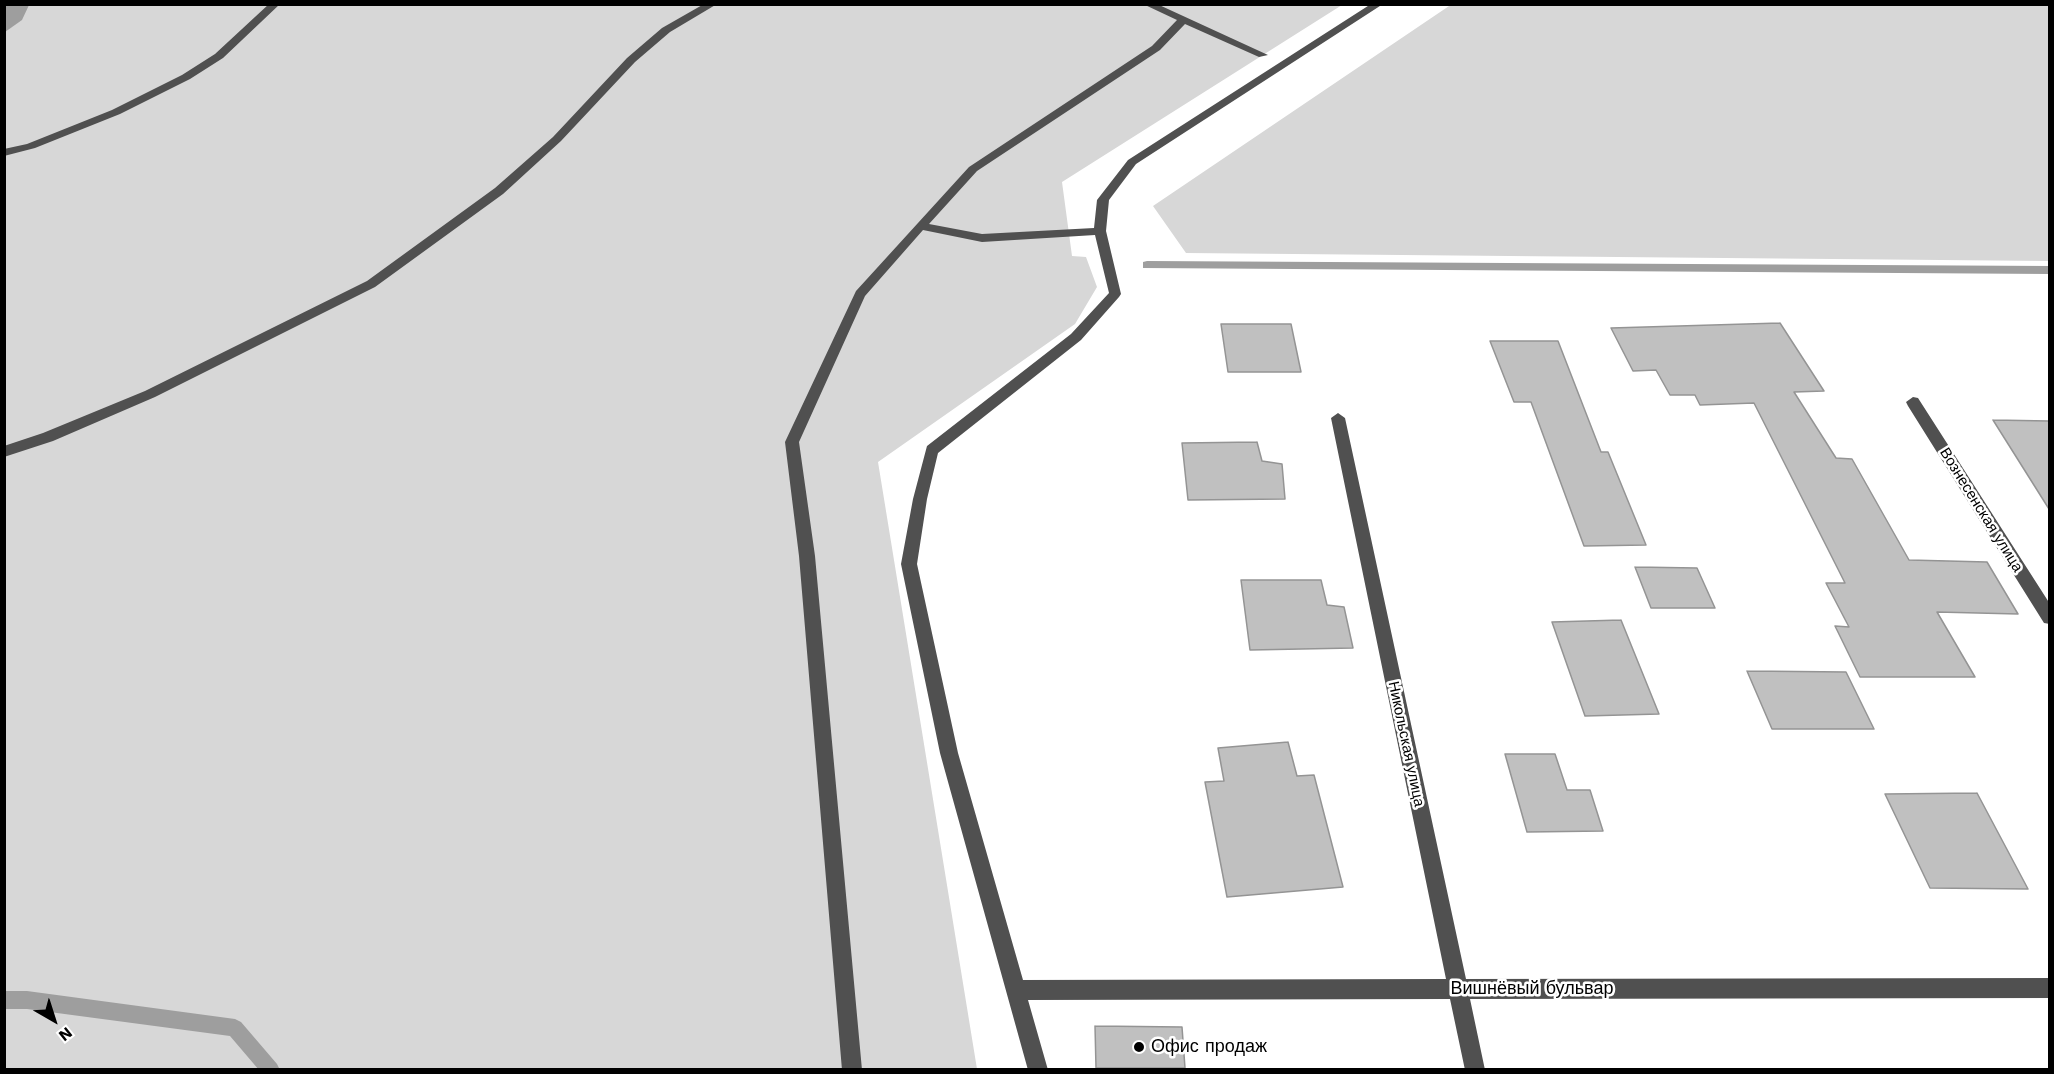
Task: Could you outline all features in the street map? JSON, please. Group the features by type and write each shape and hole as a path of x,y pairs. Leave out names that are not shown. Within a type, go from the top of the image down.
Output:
{"street":[{"path":"4,153 31,146 116,112 186,77 219,56 275,4"},
{"path":"4,452 48,438 150,394 371,284 498,191 557,138 631,60 666,30 712,4"},
{"path":"1149,4 1182,21 1263,55"},
{"path":"1038,1070 950,753 909,564 920,499 932,450 1076,337 1115,294 1100,231 1103,200 1132,162 1378,4"},
{"path":"852,1070 807,556 792,442 860,294 920,226 973,169 1156,48 1182,21"},
{"path":"920,226 982,237 1100,231"},
{"name":"Вознесенская улица","path":"1913,402 2049,618"},
{"name":"Никольская улица","path":"1338,418 1475,1070"},
{"name":"Вишнёвый бульвар","path":"1014,990 2049,988"}],"shaded area":[{"path":"5,4 29,5 22,20 5,32"},
{"path":"1452,4 2049,5 2049,261 1186,253 1153,206"},
{"path":"5,5 1342,5 1062,182 1072,256 1086,257 1097,287 1075,324 878,462 977,1069 5,1070"}],"building":[{"path":"1780,323 1824,391 1794,392 1836,458 1852,459 1909,560 1987,562 2018,614 1937,612 1975,677 1860,677 1835,626 1849,627 1826,583 1845,583 1754,403 1700,405 1695,395 1670,395 1656,370 1633,371 1611,328"},
{"path":"1221,324 1291,324 1301,372 1228,372"},
{"path":"1490,341 1558,341 1601,452 1608,452 1646,545 1584,546 1531,402 1514,402"},
{"path":"1993,420 2049,421 2049,509"},
{"path":"1257,442 1262,461 1282,464 1285,499 1188,500 1182,443"},
{"path":"1635,567 1697,568 1715,608 1651,608"},
{"path":"1241,580 1321,580 1327,605 1344,607 1353,648 1250,650"},
{"path":"1621,620 1659,714 1585,716 1552,622"},
{"path":"1747,671 1846,672 1874,729 1772,729"},
{"path":"1288,742 1297,776 1314,775 1343,887 1227,897 1205,782 1224,781 1218,748"},
{"path":"1505,754 1555,754 1567,790 1590,790 1603,831 1527,832"},
{"path":"1977,793 2028,889 1930,888 1885,794"},
{"name":"Офис продаж","path":"1095,1026 1182,1027 1185,1068 1096,1068"}],"waterway":[{"path":"1147,265 2050,270"},
{"path":"4,1000 27,1000 235,1028 271,1070"}],"place":[{"name":"Офис продаж","path":"1139,1047"}]}
